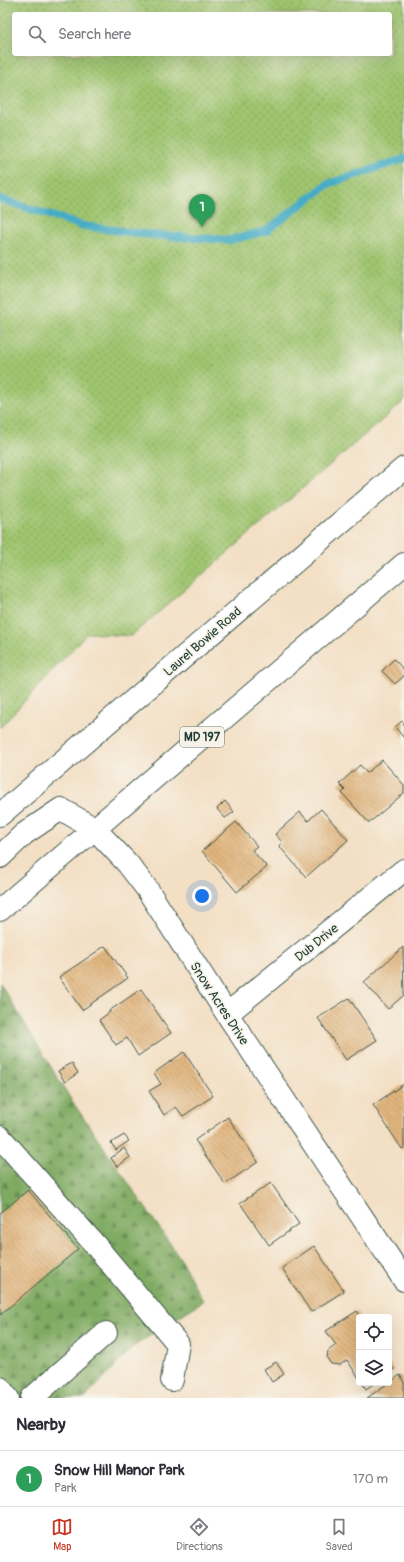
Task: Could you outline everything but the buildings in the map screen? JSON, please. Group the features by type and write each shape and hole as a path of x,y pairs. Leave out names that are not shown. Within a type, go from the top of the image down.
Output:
{"main road":[{"name":"Laurel Bowie Road","path":"0,815 404,468"},
{"name":"MD 197","path":"0,910 404,564"},
{"name":"Snow Acres Drive","path":"0,857 24,834 61,809 94,830 128,864 404,1280"},
{"name":"Dub Drive","path":"227,1014 404,870"},
{"path":"0,1137 97,1247 178,1344 172,1380"},
{"path":"32,1398 106,1333"},
{"path":"0,1388 8,1398"}],"green space":[{"path":"0,0 404,0 403,402 131,636 87,633 0,728"},
{"path":"0,983 70,1098 180,1258 203,1301 133,1347 85,1398 0,1398"}],"waterway":[{"path":"0,199 83,226 152,235 230,240 266,231 328,184 404,159"}],"place":[{"name":"Snow Hill Manor Park","path":"202,227"}]}
